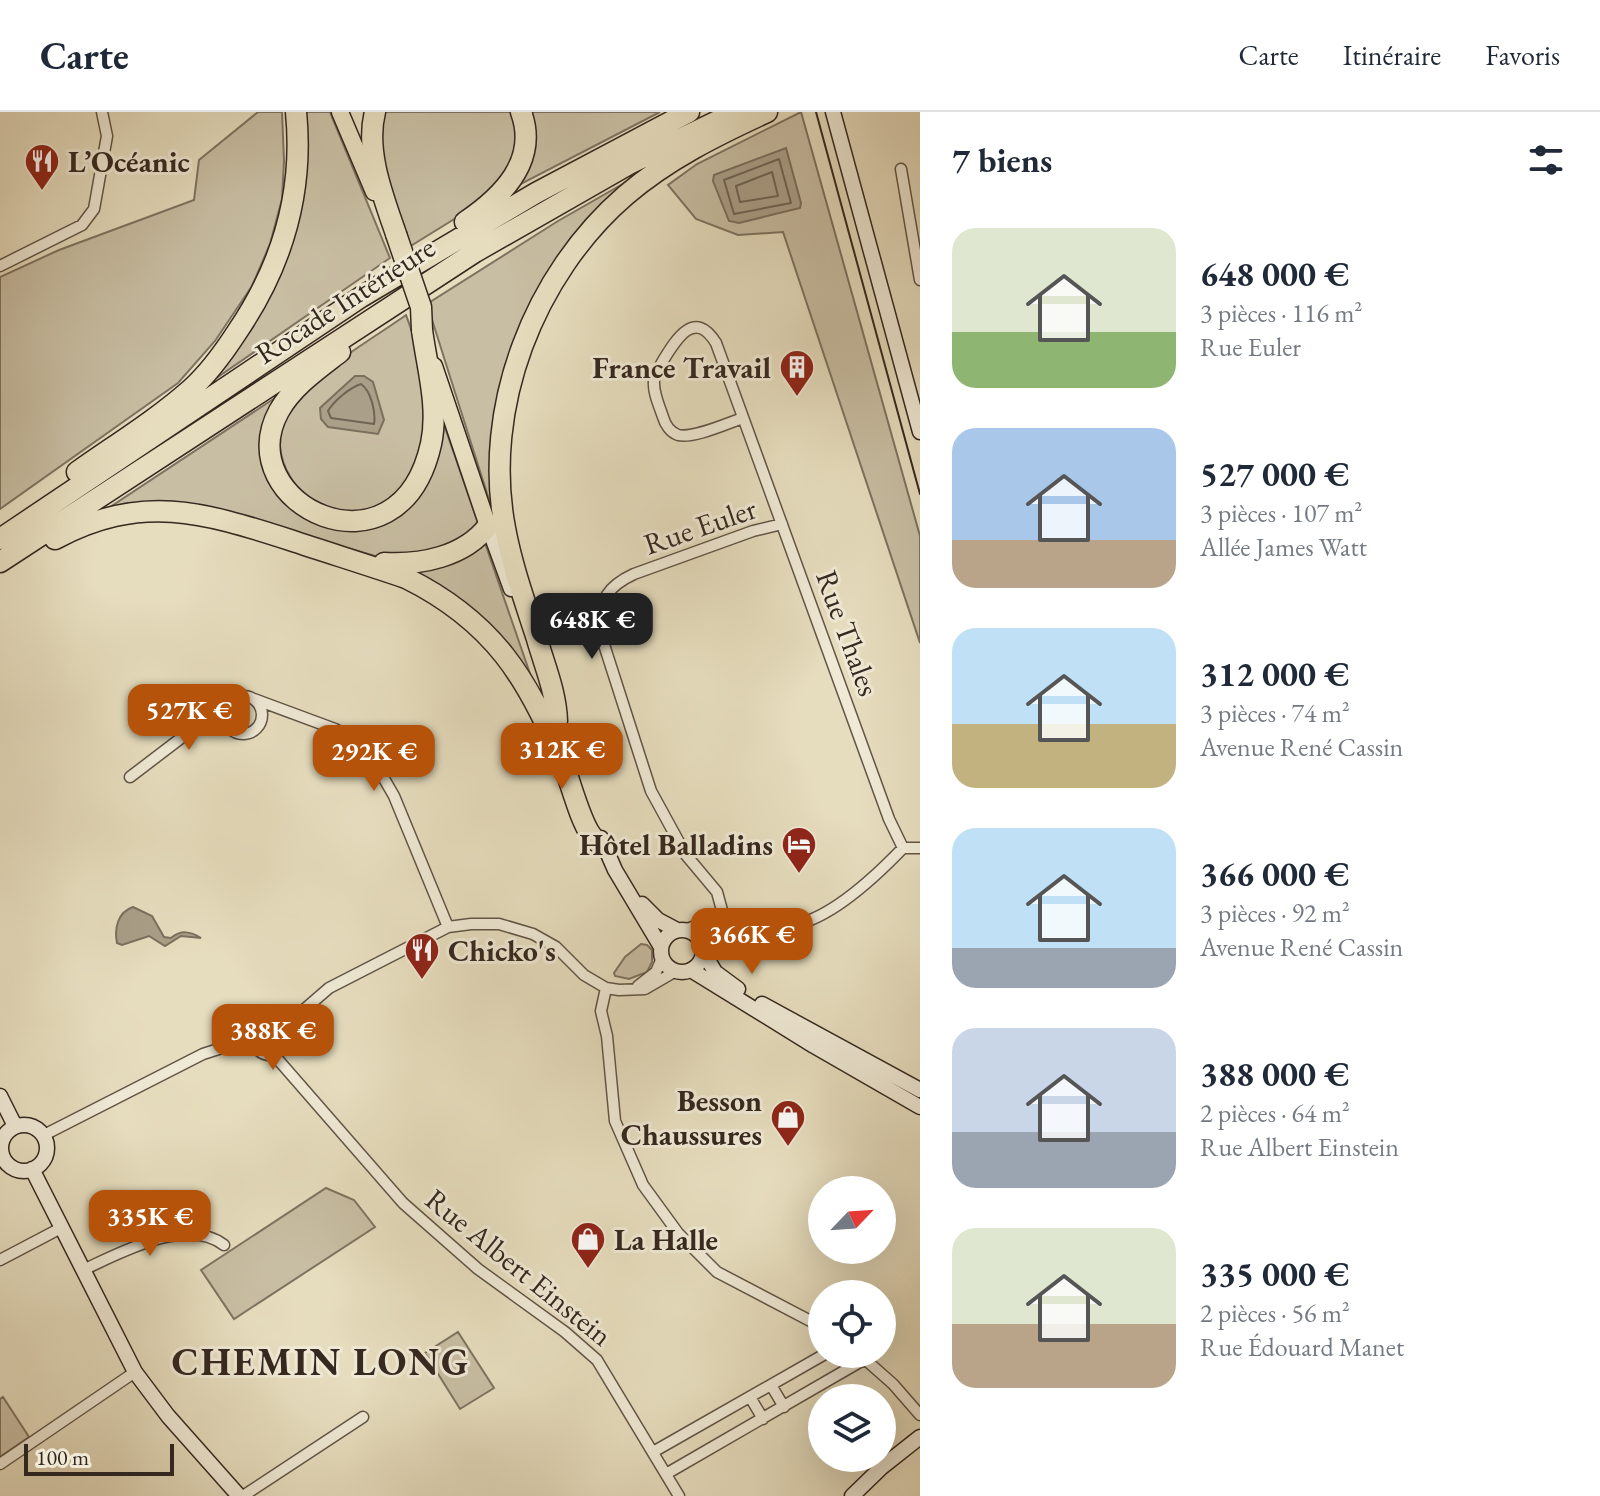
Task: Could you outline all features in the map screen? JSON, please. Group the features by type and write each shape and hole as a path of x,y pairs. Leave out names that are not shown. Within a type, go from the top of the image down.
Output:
{"highway":[{"path":"1,539 20,512 174,403 225,351 268,283 288,226 298,170 296,112"},
{"path":"375,112 372,130 374,150 393,236 421,307 434,416 432,442 417,482 394,507 367,520 338,521 305,508 284,485 273,462 272,429 278,412 300,384 345,347 475,252"},
{"path":"1,539 361,297 480,212 512,181 525,151 527,133 521,112"},
{"path":"361,297 536,193 689,112"},
{"name":"Rocade Intérieure","path":"0,562 475,252 629,164 736,112"},
{"path":"557,721 556,699 518,582 504,524 503,421 518,361 531,325 549,290 572,254 599,221 625,195 666,164 767,112"},
{"path":"27,544 53,540 92,521 129,514 186,512 251,522 382,563 407,564 451,553 476,539 488,526"},
{"path":"230,520 406,578 432,591 471,620 498,646 520,674 552,736 591,835 604,847"}],"main road":[{"path":"340,112 393,236"},
{"path":"352,112 369,177"},
{"path":"833,112 920,432"},
{"path":"422,330 488,526 604,847 665,964 683,971 920,1107"},
{"path":"620,880 653,916 696,935 715,972 731,985 920,1090"},
{"path":"661,952 666,936 681,930"},
{"path":"683,971 699,962 703,948"},
{"path":"0,1096 15,1126"},
{"path":"28,1125 44,1135 46,1155 38,1166 32,1169 12,1167 3,1157 4,1136 15,1126 28,1125"},
{"path":"32,1169 135,1372 168,1416 241,1496"},
{"path":"896,1444 920,1424"},
{"path":"852,1496 920,1437"},
{"path":"842,1496 865,1472"}],"street":[{"path":"0,266 82,225 90,218 107,136 102,112"},
{"path":"901,169 920,280"},
{"name":"Rue Thales","path":"743,418 691,435 677,435 666,426 655,393 655,375 677,337 686,329 696,327 714,338 889,819 903,848"},
{"name":"Rue Euler","path":"723,914 717,892 686,855 651,791 599,629 601,603 608,590 618,581 634,574 753,531 782,524"},
{"path":"130,777 231,700 242,696 335,729 353,739 371,756 394,796 448,927"},
{"path":"231,700 224,710 225,723 234,733 246,735 261,723 262,710 254,699"},
{"path":"703,948 712,930 727,922 797,925 817,917 867,885 903,848 920,848"},
{"path":"681,930 723,914 743,914 768,925"},
{"path":"284,1027 329,988 448,927 486,923 516,928 556,947 584,975 606,988 645,989 683,971"},
{"path":"625,990 656,972 661,952"},
{"path":"606,988 601,1011 607,1036 615,1121 635,1172 685,1241 717,1272 808,1320"},
{"path":"274,1021 284,1027 287,1036 285,1046 274,1055 259,1051 253,1042 254,1030 262,1022 274,1021"},
{"path":"44,1135 203,1054 253,1042"},
{"name":"Rue Albert Einstein","path":"274,1055 403,1203 478,1269 575,1339 597,1360 679,1496"},
{"path":"0,1260 61,1228"},
{"path":"83,1270 147,1241 202,1236 214,1237 224,1245"},
{"path":"653,1452 808,1364"},
{"path":"666,1474 784,1407 844,1368"},
{"path":"875,1368 920,1415"},
{"path":"0,1464 135,1372"},
{"path":"771,1385 784,1407"},
{"path":"750,1397 763,1419"},
{"path":"241,1496 363,1417"}],"shaded area":[{"path":"258,112 282,112 284,161 282,199 270,244 252,286 215,341 178,383 0,509 0,277 59,250 194,200 199,160"},
{"path":"304,112 330,112 390,258 202,388 261,307"},
{"path":"385,112 512,112 518,131 515,156 485,200 409,247 383,163 381,145"},
{"path":"528,112 660,112 517,186"},
{"path":"801,112 920,536 920,643 783,232 738,235 696,219 668,185 697,164"},
{"path":"635,177 510,361 498,528 427,304 558,221"},
{"path":"406,315 421,367 426,406 424,443 418,464 400,490 374,510 359,514 324,508 296,485 286,469 280,434 285,416 293,402 322,374"},
{"path":"281,394 269,414 293,509 314,522 335,529 356,530 394,516 423,486 432,467 439,443 441,416 478,523 469,537 451,547 403,558 375,556 241,517 101,513"},
{"path":"485,543 537,694 407,572"},
{"path":"641,944 652,950 652,962 647,972 629,979 615,976 625,957"},
{"path":"326,1188 354,1200 375,1227 234,1319 201,1270"},
{"path":"458,1332 494,1388 460,1409 425,1353"},
{"path":"3,1397 29,1437 0,1457 0,1399"}],"water":[{"path":"786,148 800,208 739,223 729,221 713,181 714,175"},
{"path":"355,376 364,376 373,382 384,420 378,434 328,427 321,419 320,408"},
{"path":"133,907 152,916 164,937 171,938 186,932 201,938 181,936 165,946 149,936 122,945 117,943 118,921"}],"tram line":[{"path":"816,112 920,494"}],"place":[{"name":"L’Océanic","path":"42,192"},
{"name":"France Travail","path":"797,398"},
{"name":"Hôtel Balladins","path":"799,875"},
{"name":"Chicko's","path":"422,981"},
{"name":"Besson Chaussures","path":"788,1148"},
{"name":"La Halle","path":"588,1270"}],"district":[{"name":"CHEMIN LONG","path":"321,1361"}]}
